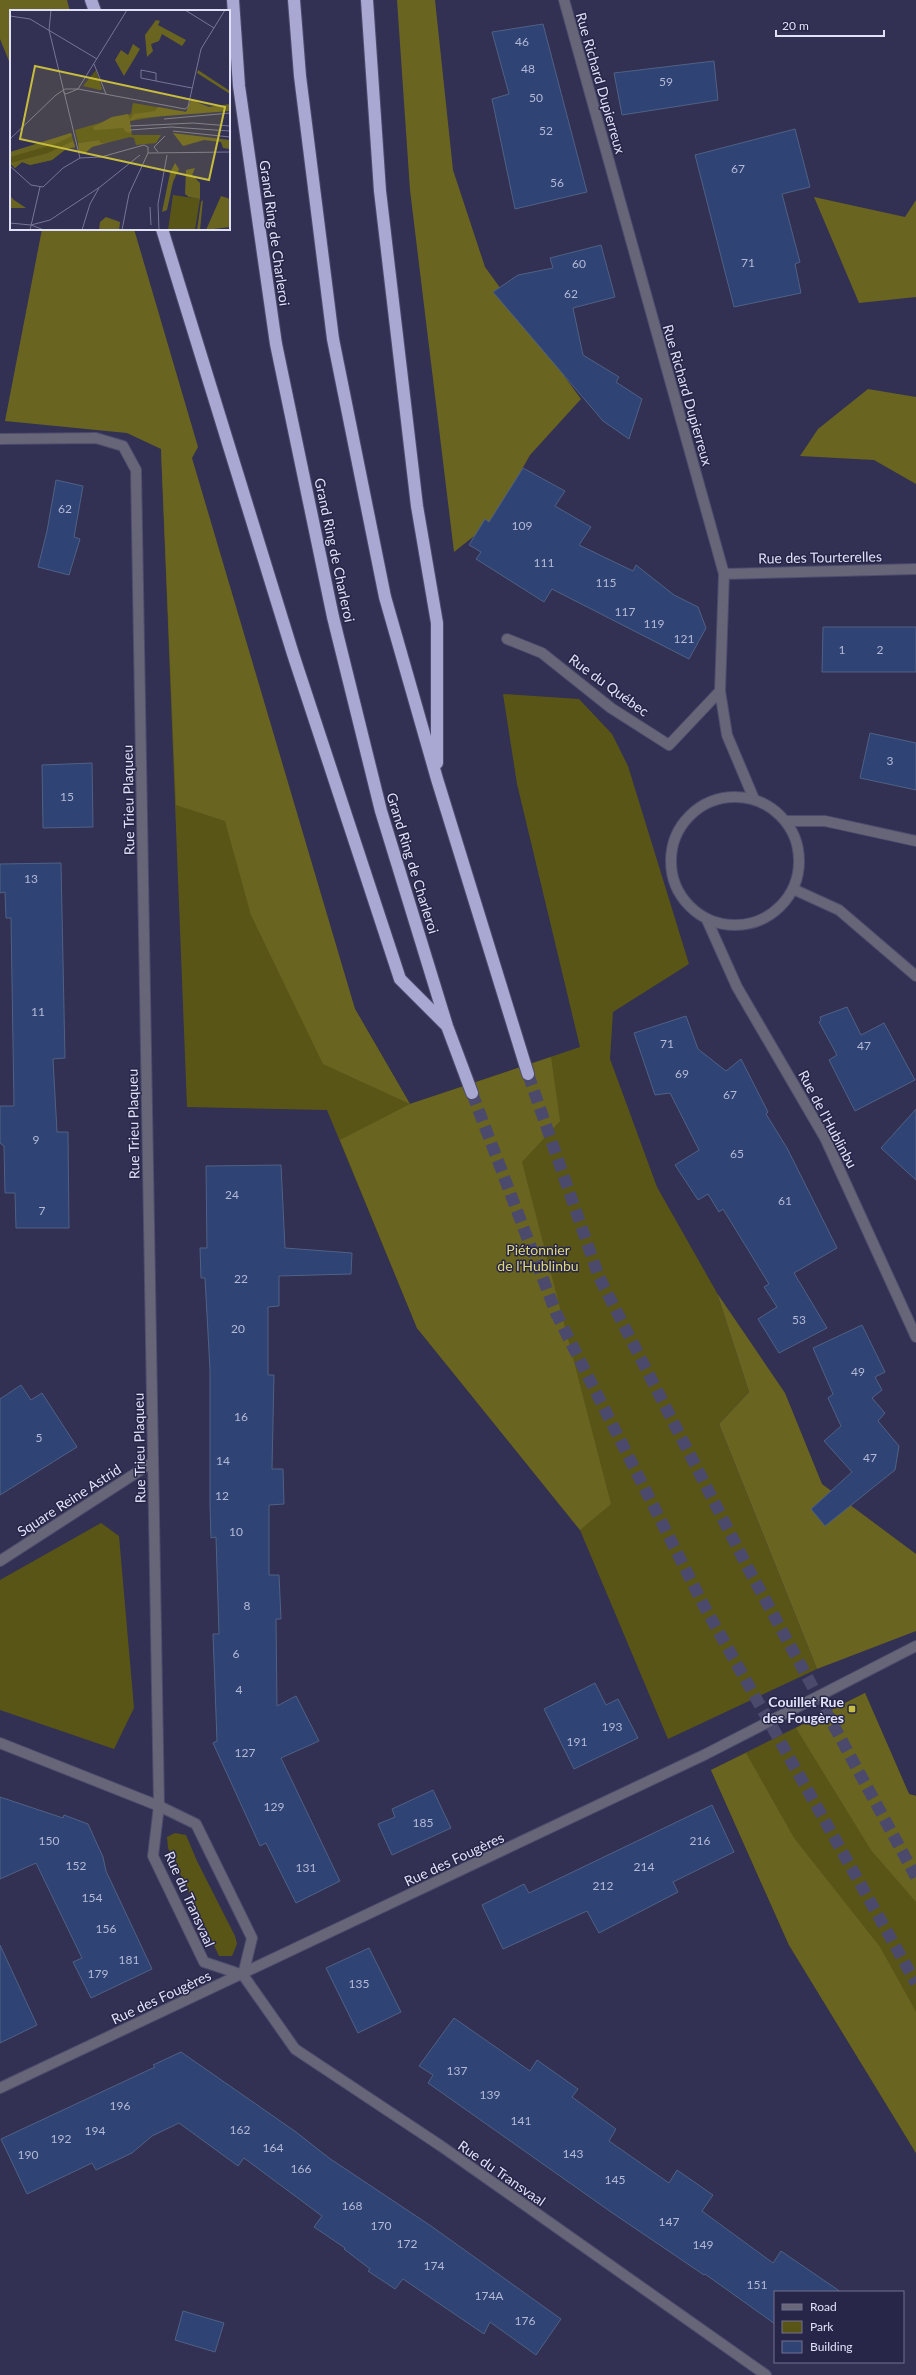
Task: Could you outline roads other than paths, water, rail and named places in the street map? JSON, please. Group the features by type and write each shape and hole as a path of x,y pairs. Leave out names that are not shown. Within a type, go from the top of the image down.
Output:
{"highway":[{"path":"91,0 95,10"},
{"name":"Grand Ring de Charleroi","path":"233,0 239,86 276,344 333,616 381,811 447,1026 472,1093"},
{"path":"294,0 300,76 333,339 385,597 437,779 528,1074"},
{"path":"367,0 380,191 418,506 437,623 437,779"},
{"path":"162,230 293,654 400,979 447,1026"}],"street":[{"name":"Rue Richard Dupierreux","path":"564,0 724,574 720,691 727,736 754,799"},
{"name":"Rue Trieu Plaqueu","path":"0,439 96,438 123,446 136,470 159,1806"},
{"name":"Rue des Tourterelles","path":"724,574 916,569"},
{"name":"Rue du Québec","path":"507,639 542,653 611,708 669,745 720,691"},
{"path":"743,797 754,799 772,808 786,821 797,841 801,864 793,890 782,906 765,919 750,924 726,925 707,920 687,904 680,895 672,874 670,859 676,834 684,821 702,805 721,798 743,797"},
{"path":"786,821 825,821 916,841"},
{"path":"793,890 839,910 916,976"},
{"name":"Rue de l'Hublinbu","path":"707,920 737,987 825,1138 916,1337"},
{"name":"Square Reine Astrid","path":"0,1561 153,1462"},
{"name":"Rue des Fougères","path":"0,2088 243,1975 704,1755 916,1646"},
{"path":"0,1743 159,1806 196,1824 252,1938 243,1975"},
{"name":"Rue du Transvaal","path":"159,1806 153,1856 204,1962 243,1975 295,2049 441,2146 766,2375"}],"tunnel":[{"path":"528,1074 599,1277 748,1568 916,1877"},
{"path":"472,1093 556,1313 703,1604 916,1983"}],"place":[{"name":"Couillet Rue des Fougères","path":"852,1709"}],"park label":[{"name":"Piétonnier de l'Hublinbu","path":"538,1258"}]}
